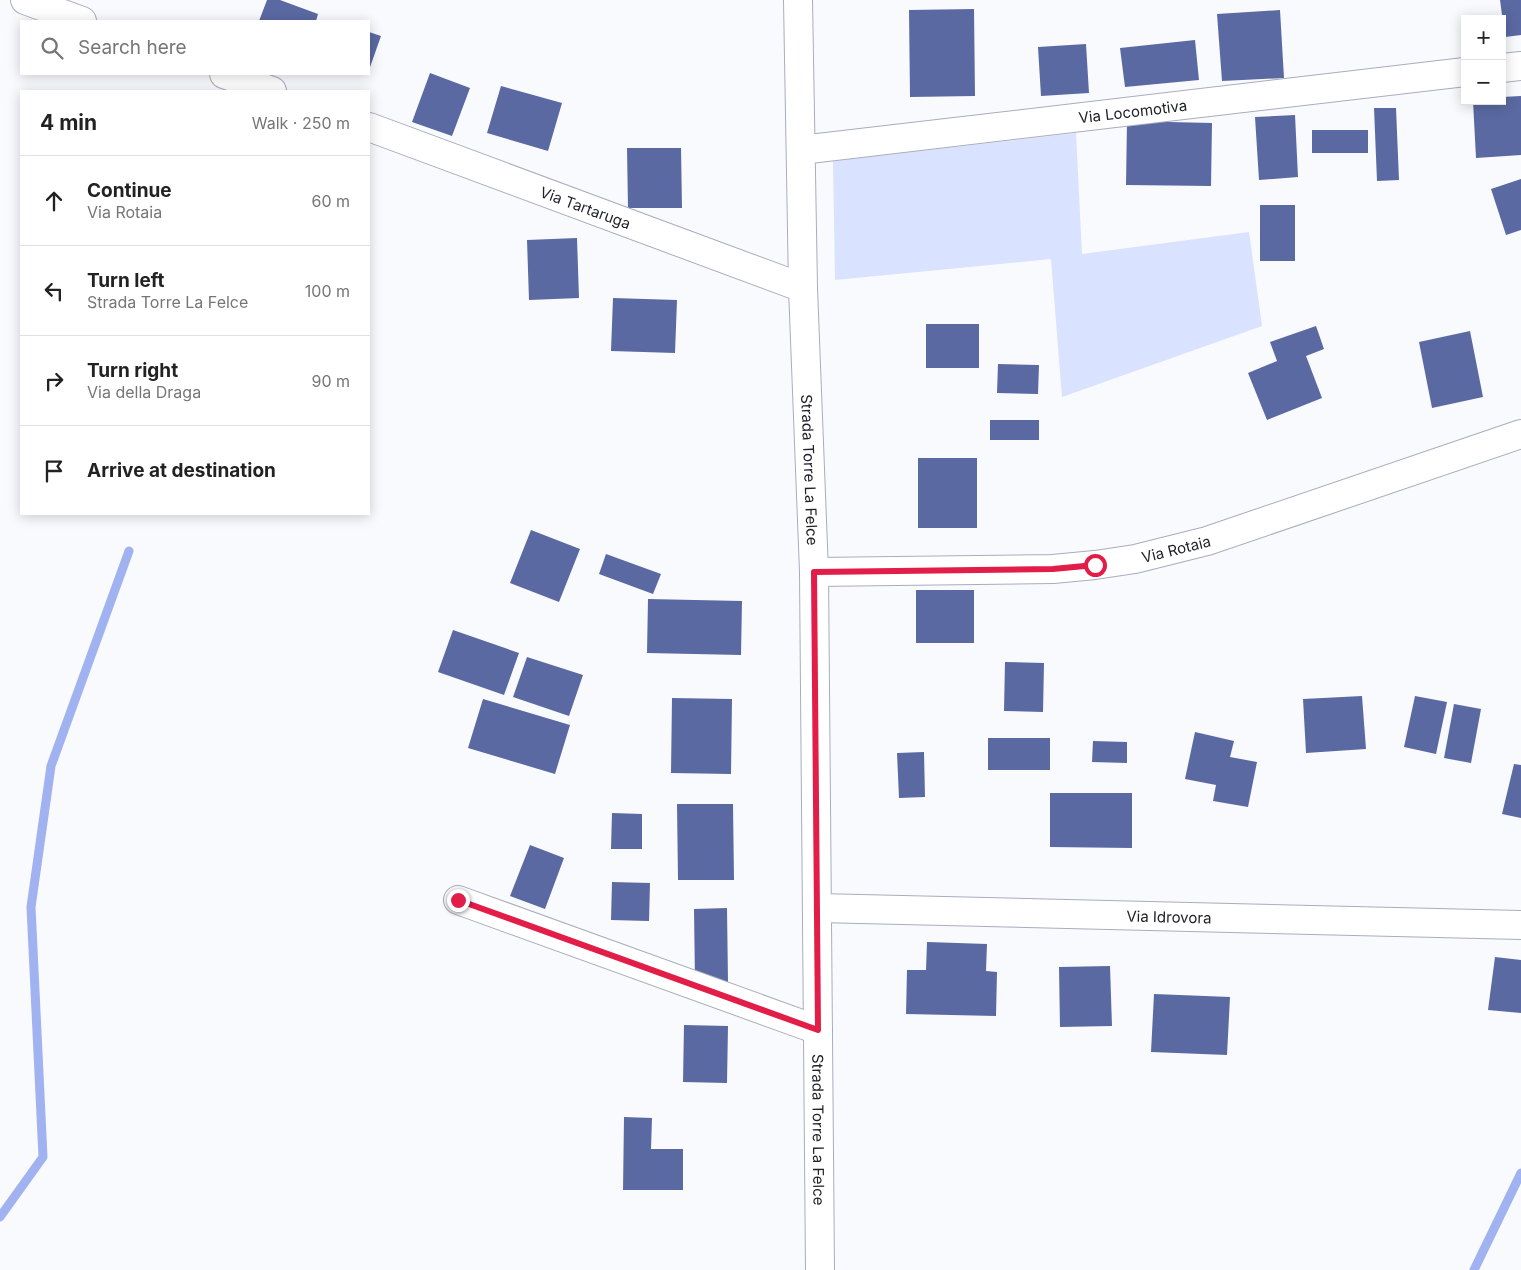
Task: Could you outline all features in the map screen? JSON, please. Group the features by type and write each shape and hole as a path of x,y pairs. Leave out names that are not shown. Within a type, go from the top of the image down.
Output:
{"street":[{"path":"25,0 79,20"},
{"name":"Strada Torre La Felce","path":"798,0 803,288 814,572 820,1270"},
{"path":"1506,68 1521,66"},
{"name":"Via Locomotiva","path":"801,150 1461,72"},
{"path":"227,75 269,90"},
{"name":"Via Tartaruga","path":"370,127 803,288"},
{"name":"Via Rotaia","path":"814,572 1053,569 1135,559 1174,551 1226,535 1521,434"},
{"path":"458,900 818,1030"},
{"name":"Via Idrovora","path":"818,908 1521,926"}],"shaded area":[{"path":"1076,133 1082,254 1249,232 1262,326 1062,397 1051,259 835,280 833,161"}],"building":[{"path":"267,0 280,0 318,14 316,20 259,20"},
{"path":"1500,0 1521,0 1521,35 1506,37 1506,15 1502,15"},
{"path":"974,9 975,96 910,97 909,10"},
{"path":"1280,10 1284,78 1222,81 1217,14"},
{"path":"370,32 381,36 370,67"},
{"path":"1195,40 1199,80 1125,87 1120,48"},
{"path":"1086,44 1089,93 1041,96 1038,47"},
{"path":"430,73 470,88 452,136 412,122"},
{"path":"501,86 562,103 548,151 487,133"},
{"path":"1521,96 1521,155 1476,158 1473,105 1506,105 1506,97"},
{"path":"1374,108 1396,108 1399,180 1377,181"},
{"path":"1295,115 1298,177 1259,180 1255,117"},
{"path":"1127,121 1212,123 1211,186 1126,185"},
{"path":"1312,130 1368,130 1368,153 1312,153"},
{"path":"627,148 681,148 682,208 628,208"},
{"path":"1521,179 1521,230 1506,235 1491,189"},
{"path":"1260,205 1295,205 1295,261 1260,261"},
{"path":"577,238 579,298 529,300 527,240"},
{"path":"613,298 677,300 675,353 611,351"},
{"path":"926,324 979,324 979,368 926,368"},
{"path":"1316,326 1324,349 1306,356 1322,398 1267,420 1248,373 1277,361 1270,342"},
{"path":"1470,331 1483,397 1432,408 1419,342"},
{"path":"998,364 1039,365 1038,394 997,393"},
{"path":"990,420 1039,420 1039,440 990,440"},
{"path":"918,458 977,458 977,528 918,528"},
{"path":"531,530 580,549 559,602 510,583"},
{"path":"606,554 661,574 653,594 599,574"},
{"path":"916,590 974,590 974,643 916,643"},
{"path":"648,599 742,601 741,655 647,653"},
{"path":"453,630 519,653 504,695 438,672"},
{"path":"527,657 583,675 569,716 513,697"},
{"path":"1005,662 1044,663 1043,712 1004,711"},
{"path":"1362,696 1366,749 1306,753 1303,699"},
{"path":"1415,696 1447,702 1436,754 1404,747"},
{"path":"672,698 732,699 731,774 671,773"},
{"path":"483,699 570,725 555,774 468,748"},
{"path":"1454,704 1481,709 1471,763 1444,758"},
{"path":"1195,732 1234,741 1230,757 1257,762 1248,807 1213,801 1216,785 1185,779"},
{"path":"988,738 1050,738 1050,770 988,770"},
{"path":"1093,741 1127,742 1127,763 1092,762"},
{"path":"924,752 925,797 899,798 897,753"},
{"path":"1514,764 1521,765 1521,818 1502,814"},
{"path":"1050,793 1132,793 1132,848 1050,847"},
{"path":"677,804 733,804 734,880 678,880"},
{"path":"612,813 642,814 642,849 611,849"},
{"path":"530,845 564,858 545,909 510,896"},
{"path":"612,882 650,883 649,921 611,920"},
{"path":"727,908 728,982 695,982 694,909"},
{"path":"927,942 987,944 986,971 997,972 996,1016 906,1014 907,970 926,970"},
{"path":"1495,957 1521,960 1521,1013 1488,1010"},
{"path":"1110,966 1112,1026 1060,1027 1059,967"},
{"path":"1154,994 1230,997 1227,1055 1151,1052"},
{"path":"684,1025 728,1026 727,1083 683,1082"},
{"path":"624,1117 652,1118 651,1149 683,1149 683,1190 623,1190"}],"waterway":[{"path":"0,1217 43,1157 31,907 51,766 129,551"},
{"path":"1474,1270 1521,1173"}],"route":[{"path":"458,900 818,1030 814,572 1053,569 1095,565"}]}
